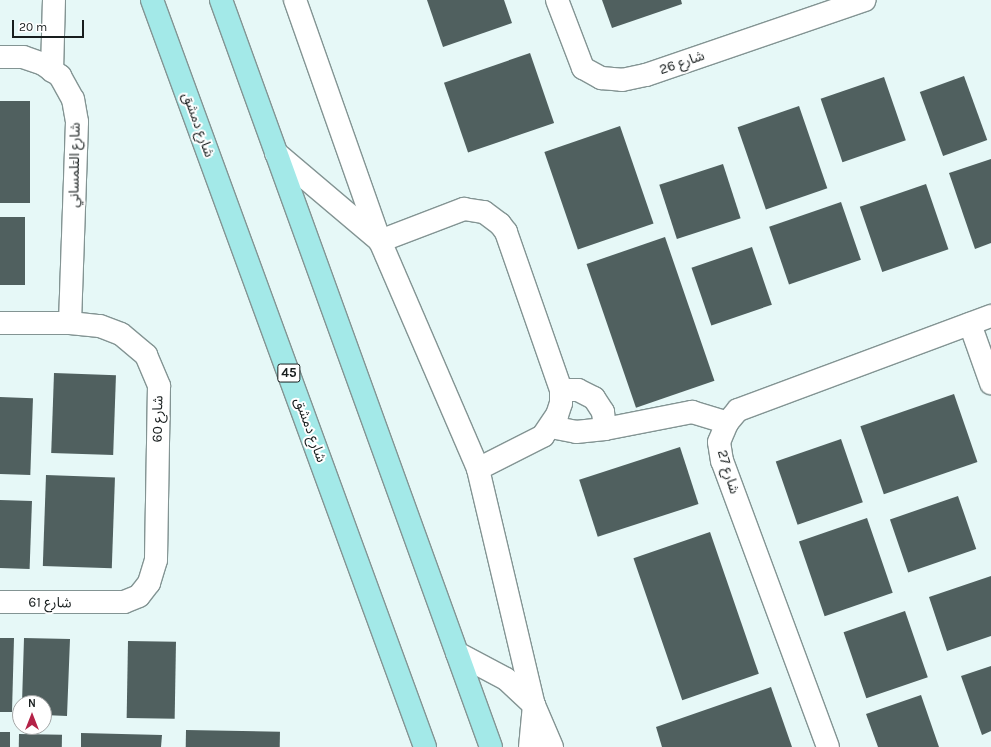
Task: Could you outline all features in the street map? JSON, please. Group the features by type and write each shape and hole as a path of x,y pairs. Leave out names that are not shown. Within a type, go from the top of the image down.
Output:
{"main road":[{"name":"شارع دمشق","path":"153,0 425,747"},
{"path":"221,0 491,747"}],"street":[{"path":"52,71 54,0"},
{"path":"295,0 380,241 478,469 534,705 552,747"},
{"name":"شارع 26","path":"557,0 582,68 601,78 622,80 646,75 853,2"},
{"name":"شارع التلمساني","path":"0,57 23,57 43,64 60,76 73,99 77,122 70,323"},
{"path":"276,153 380,241"},
{"path":"380,241 454,211 474,209 492,217 506,232 561,390 558,415 542,436 478,469"},
{"name":"شارع 27","path":"828,747 722,461 719,442 727,423 738,410 991,316"},
{"name":"شارع 60","path":"0,323 70,323 100,326 121,334 146,355 159,386 156,560 149,583 139,596 124,602 101,604"},
{"path":"970,324 991,383"},
{"path":"561,390 578,390 594,398 603,412 606,429"},
{"path":"551,426 576,432 606,429 692,412 727,423"},
{"name":"شارع 61","path":"0,602 101,604"},
{"path":"457,653 506,679 534,705"},
{"path":"530,747 534,705"}],"building":[{"path":"427,0 504,0 512,23 443,47"},
{"path":"602,0 681,0 682,4 612,28"},
{"path":"530,53 554,123 468,153 444,83"},
{"path":"964,76 987,140 943,156 920,92"},
{"path":"884,77 906,140 842,162 821,99"},
{"path":"0,101 30,101 30,203 0,203"},
{"path":"799,106 827,188 766,209 738,127"},
{"path":"620,126 654,223 578,249 544,152"},
{"path":"991,159 991,243 975,249 949,173"},
{"path":"723,164 741,218 677,239 659,185"},
{"path":"926,184 948,249 882,272 860,207"},
{"path":"841,202 861,260 789,284 769,227"},
{"path":"0,217 25,217 25,285 0,285"},
{"path":"665,237 714,381 636,408 587,264"},
{"path":"752,247 772,305 711,326 691,268"},
{"path":"54,373 116,375 113,455 51,453"},
{"path":"954,394 977,462 884,494 860,426"},
{"path":"0,397 33,398 30,475 0,474"},
{"path":"841,439 863,502 798,525 776,461"},
{"path":"680,447 699,504 598,537 579,480"},
{"path":"46,475 115,477 112,568 43,566"},
{"path":"958,496 976,549 908,572 890,519"},
{"path":"0,500 32,501 30,569 0,568"},
{"path":"867,518 893,593 825,616 799,541"},
{"path":"710,532 759,674 682,700 633,558"},
{"path":"991,576 991,636 947,651 929,597"},
{"path":"905,611 928,677 866,698 844,632"},
{"path":"0,638 14,638 12,712 0,712"},
{"path":"24,638 70,639 67,716 52,715 52,695 22,695"},
{"path":"128,641 176,642 175,719 127,718"},
{"path":"991,666 991,731 982,735 961,676"},
{"path":"771,687 792,747 662,747 656,727"},
{"path":"921,695 939,747 878,747 866,714"},
{"path":"186,730 280,732 280,747 186,747"},
{"path":"0,732 10,732 10,747 0,747"},
{"path":"81,733 162,735 161,747 81,747"},
{"path":"19,735 62,735 62,747 19,747"}]}
